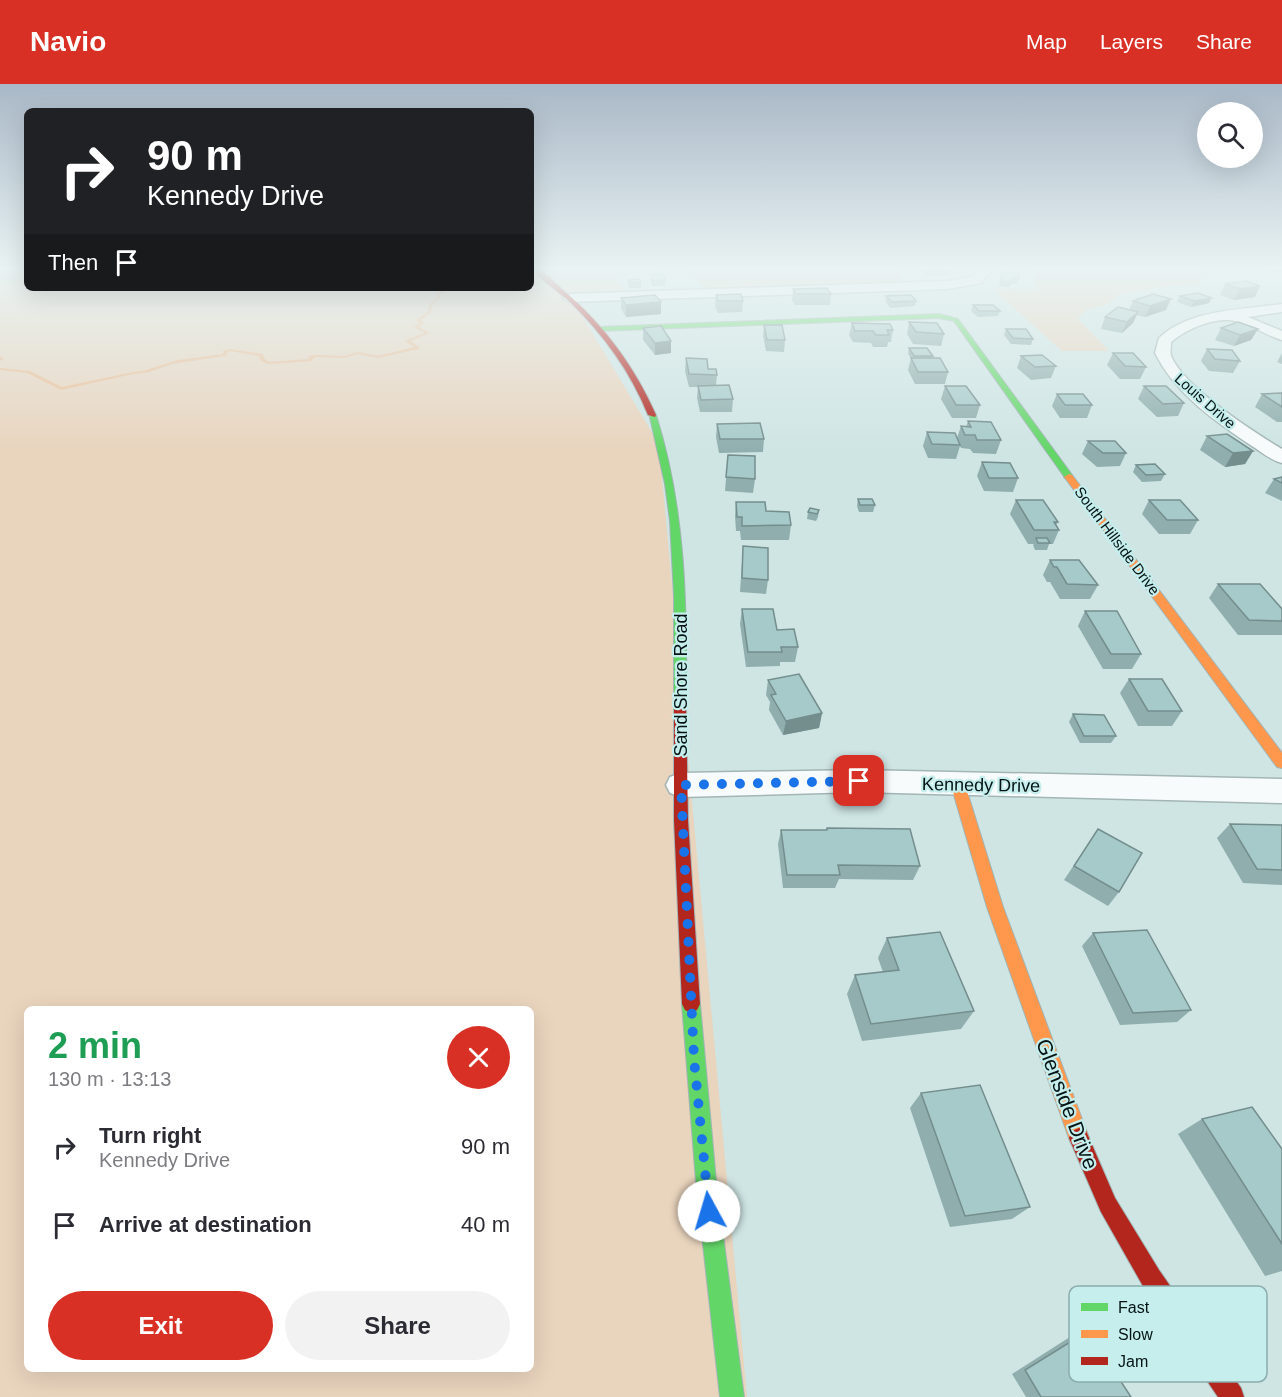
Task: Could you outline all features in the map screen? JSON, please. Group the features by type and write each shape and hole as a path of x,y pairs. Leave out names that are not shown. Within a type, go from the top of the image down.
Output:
{"street":[{"name":"Sand Shore Road","path":"599,330 637,383 656,425 665,459 678,554 681,597 681,785 694,1059 713,1254 732,1397"},
{"name":"South Hillside Drive","path":"965,330 1047,448 1282,763"},
{"name":"Louis Drive","path":"1176,330 1164,340 1161,351 1165,363 1180,380 1239,431 1282,457"},
{"path":"1268,330 1282,336"},
{"name":"Kennedy Drive","path":"681,785 859,781 1282,791"},
{"name":"Glenside Drive","path":"958,785 995,907 1068,1112 1108,1205 1156,1286"},
{"name":"Glenside Drive","path":"1222,1382 1232,1397"}],"shaded area":[{"path":"0,330 591,330 659,444 747,1397 0,1397"},
{"path":"1039,330 1089,330 1109,351 1062,351"}],"building":[{"path":"645,330 664,330 671,341 655,343"},
{"path":"765,330 783,330 785,340 767,340"},
{"path":"887,330 889,335 876,335 873,331 855,331"},
{"path":"915,330 942,330 944,334"},
{"path":"1007,330 1027,330 1033,339 1013,338"},
{"path":"1227,330 1254,330 1240,335"},
{"path":"909,348 927,348 933,356 914,356"},
{"path":"1207,349 1232,350 1240,361 1215,359"},
{"path":"1113,353 1133,353 1146,367 1125,366"},
{"path":"1042,355 1056,366 1035,367 1021,356"},
{"path":"686,358 707,359 708,369 716,369 717,375 689,374"},
{"path":"911,358 940,358 948,372 918,372"},
{"path":"729,385 733,399 701,400 698,386"},
{"path":"945,386 966,386 980,405 956,405"},
{"path":"1144,386 1166,386 1184,403 1163,404"},
{"path":"1282,393 1282,407 1262,394"},
{"path":"1057,394 1083,394 1092,405 1065,405"},
{"path":"968,421 991,422 1001,440 977,440 975,435 965,435 961,426 971,427"},
{"path":"760,423 764,439 720,439 717,424"},
{"path":"927,432 955,433 960,445 932,444"},
{"path":"1227,434 1253,451 1233,453 1207,436"},
{"path":"1088,441 1115,441 1126,453 1103,453"},
{"path":"728,455 755,456 755,479 726,477"},
{"path":"982,462 1010,463 1018,478 989,478"},
{"path":"1155,464 1165,474 1146,475 1136,465"},
{"path":"1282,477 1282,483 1274,479"},
{"path":"858,499 872,499 875,505 860,505"},
{"path":"1016,500 1043,500 1058,522 1054,522 1059,530 1034,530"},
{"path":"1149,500 1180,500 1198,520 1167,520"},
{"path":"736,502 765,502 766,511 789,512 791,525 742,526 742,517 737,517"},
{"path":"810,508 819,510 817,514 808,512"},
{"path":"1036,538 1047,538 1050,543 1038,543"},
{"path":"743,546 768,548 768,580 742,578"},
{"path":"1050,560 1079,560 1098,585 1067,584"},
{"path":"1218,584 1260,584 1282,609 1282,621 1249,620"},
{"path":"742,609 773,609 777,630 794,629 798,647 781,647 782,652 748,652"},
{"path":"1085,611 1117,611 1141,654 1111,654"},
{"path":"799,674 822,713 786,721 771,695 776,694 768,680"},
{"path":"1129,679 1162,679 1182,711 1148,711"},
{"path":"1073,714 1104,715 1116,736 1084,736"},
{"path":"1230,824 1282,825 1282,870 1257,869"},
{"path":"827,828 910,829 920,866 838,865 840,875 787,875 781,830 827,830"},
{"path":"1098,829 1142,853 1119,892 1074,866"},
{"path":"1147,930 1191,1010 1133,1013 1093,933"},
{"path":"940,932 974,1011 871,1024 855,975 899,970 887,938"},
{"path":"980,1085 1030,1207 965,1216 921,1093"},
{"path":"1252,1107 1282,1149 1282,1244 1202,1119"},
{"path":"1069,1343 1069,1382 1121,1382 1131,1397 1041,1397 1025,1370"}],"waterway":[{"path":"0,369 28,372 61,389 143,372 171,363 225,355 225,352 230,350 261,355 262,359 268,363 311,360 311,357 315,356 344,357 358,353 378,357 417,348 408,341 428,333 423,330"},
{"path":"0,357 2,359 0,360"}],"traffic: fast":[{"path":"963,330 1069,477"},
{"path":"652,415 670,484 675,521 680,596 680,706"},
{"path":"691,1004 706,1181 732,1397"}],"traffic: slow":[{"path":"1069,477 1282,763"},
{"path":"958,785 995,907 1079,1138"}],"traffic: jam":[{"path":"601,330 631,372 652,415"},
{"path":"680,706 681,820 691,1004"},
{"path":"1079,1138 1108,1205 1156,1286"},
{"path":"1222,1382 1232,1397"}],"route":[{"path":"709,1211 694,1059 681,785 859,781"}]}
